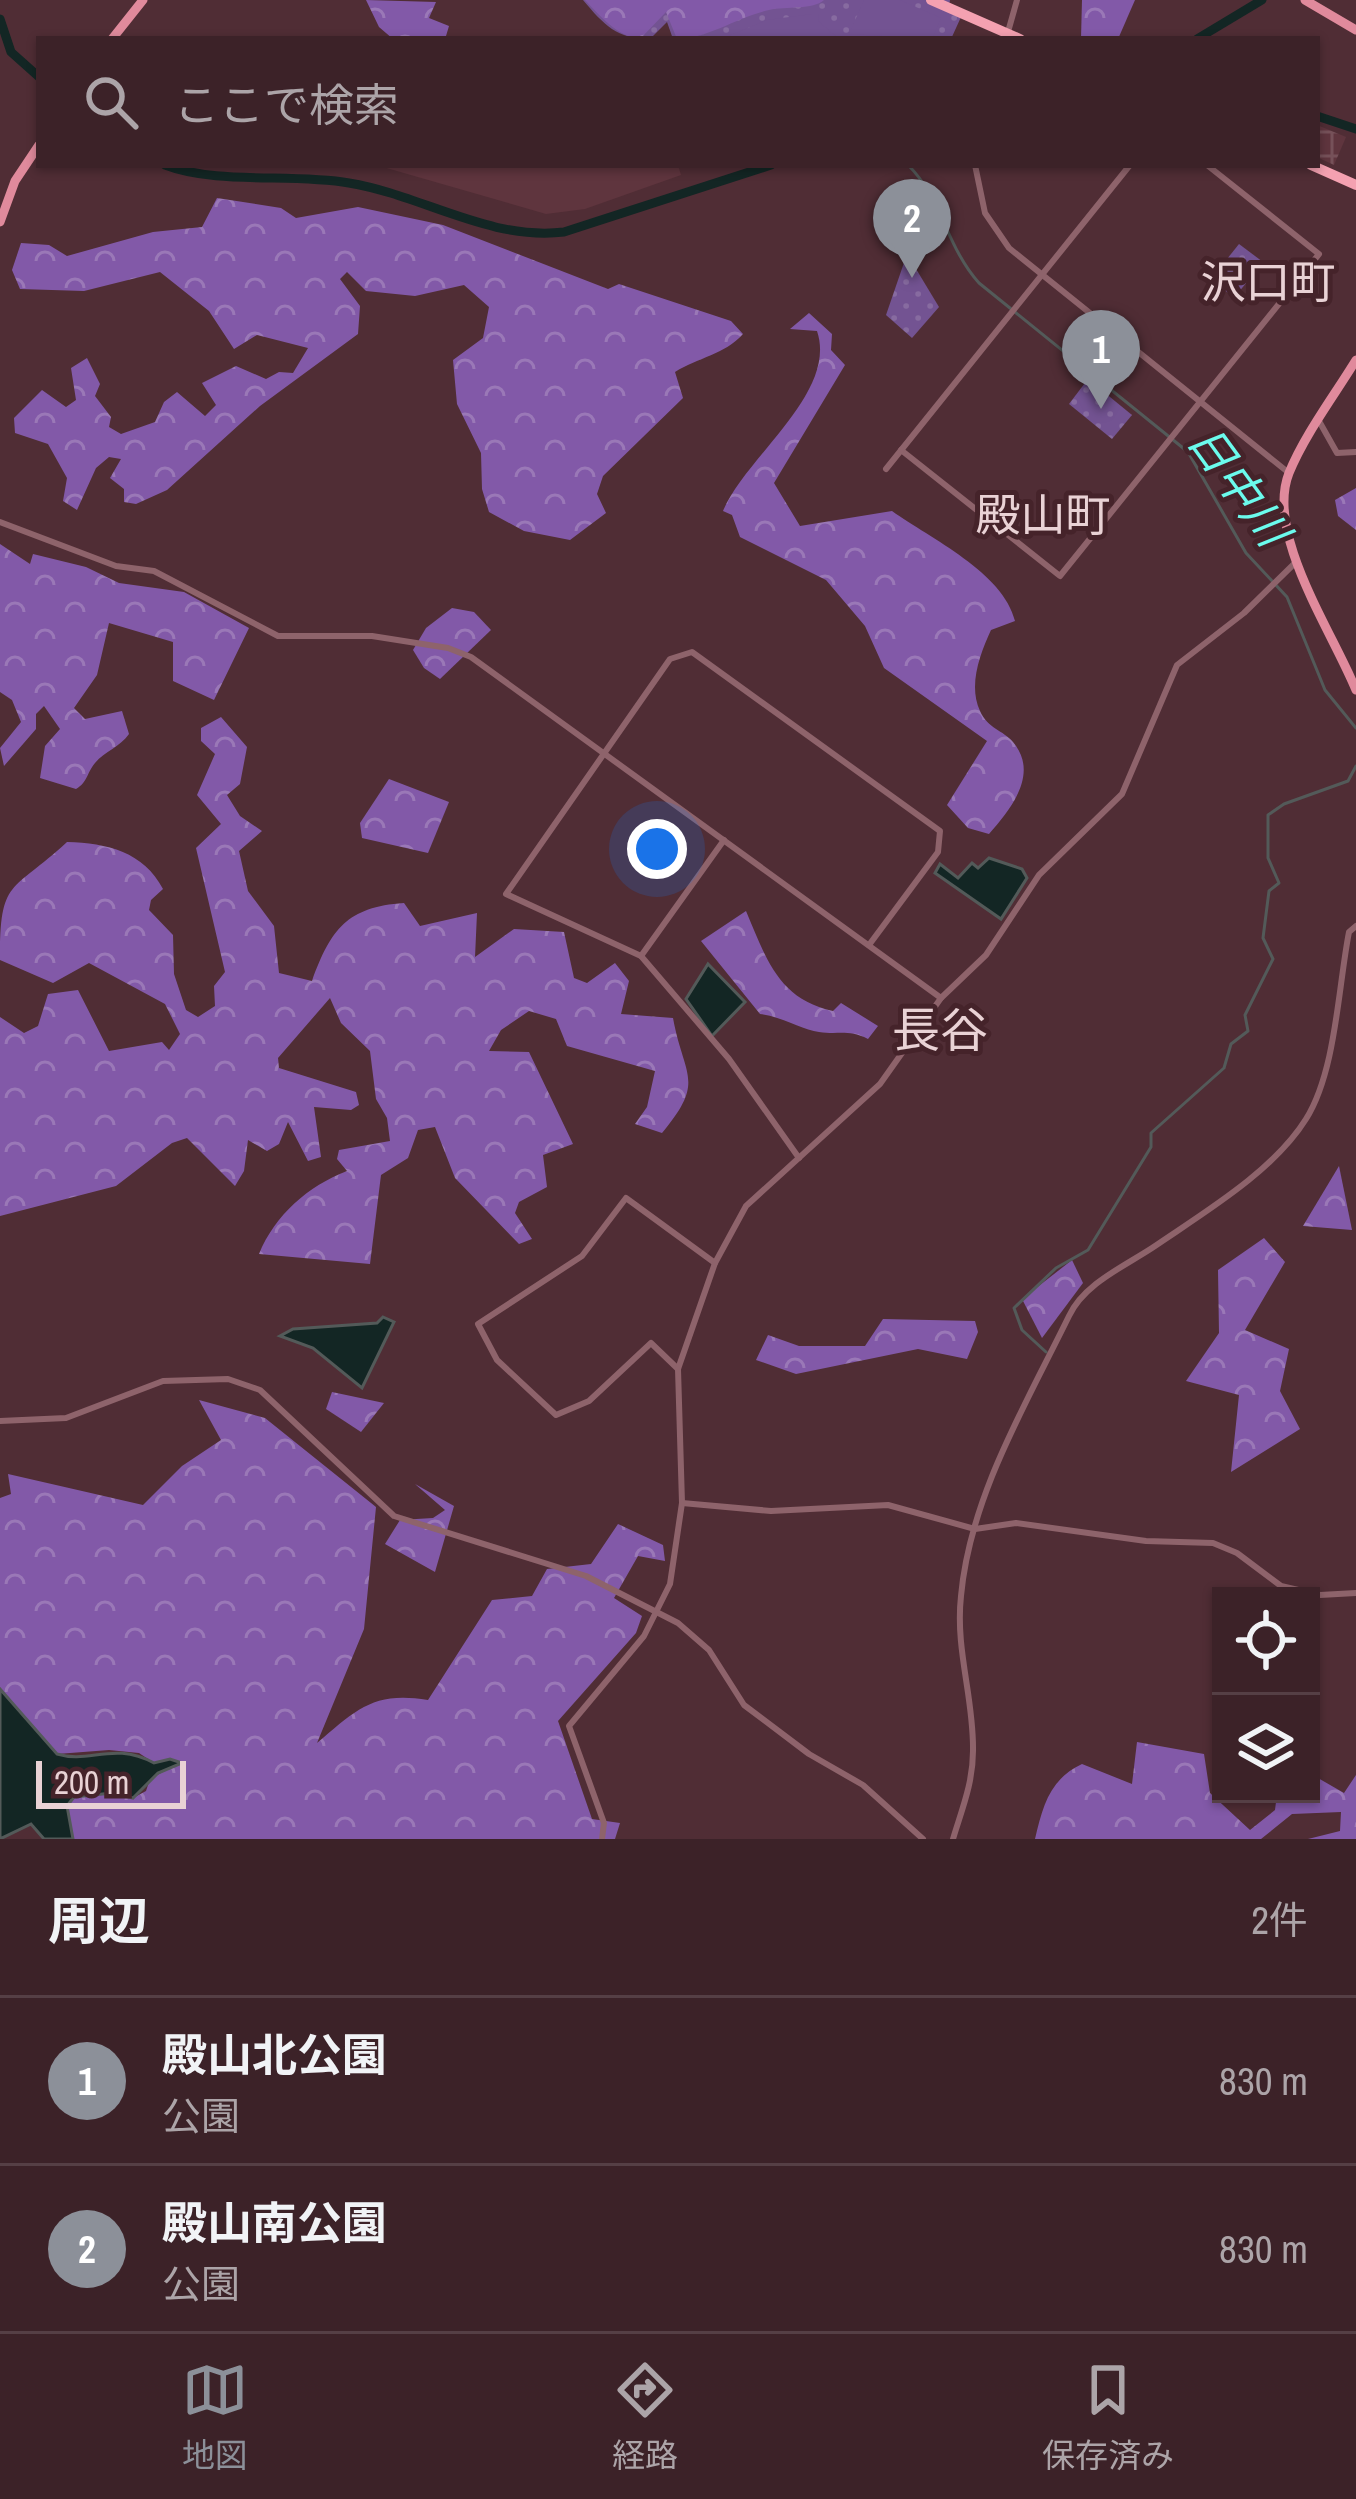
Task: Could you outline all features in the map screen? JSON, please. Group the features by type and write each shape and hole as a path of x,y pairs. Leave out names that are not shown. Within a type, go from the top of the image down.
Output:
{"highway":[{"path":"932,0 1011,35"},
{"path":"949,0 1011,35"},
{"path":"1320,167 1356,182"}],"main road":[{"path":"114,36 143,0"},
{"path":"1306,0 1356,30"},
{"path":"0,222 15,181 36,150"},
{"path":"1356,360 1289,473 1283,526 1356,690"}],"street":[{"path":"1011,35 1017,0"},
{"path":"976,168 990,224 1042,275 1289,473"},
{"path":"886,469 1128,168"},
{"path":"902,450 1060,575 1318,254 1211,168"},
{"path":"1319,422 1337,453 1356,452"},
{"path":"0,522 116,566 154,571 278,636 334,633 448,648 471,657 941,998"},
{"path":"602,1839 604,1822 569,1726 625,1662 657,1612 676,1561 682,1503 678,1370 716,1263 746,1206 880,1084 941,998 986,955 1039,875 1122,794 1139,764 1157,701 1177,665 1296,562"},
{"path":"800,1159 729,1059 641,956 506,894 670,659 686,651 700,654 940,831 938,852 869,945"},
{"path":"641,956 724,840"},
{"path":"952,1839 968,1798 974,1751 959,1637 963,1576 994,1474 1080,1297 1207,1208 1269,1159 1306,1120 1329,1046 1348,932 1356,926"},
{"path":"678,1370 651,1343 589,1401 556,1415 496,1360 478,1324 582,1256 626,1198 716,1263"},
{"path":"0,1421 67,1418 163,1381 240,1381 274,1398 394,1516 586,1576 657,1612 709,1650 744,1705 808,1754 863,1785 922,1839"},
{"path":"682,1503 772,1511 889,1504 974,1529 1016,1523 1146,1541 1213,1543 1237,1553 1281,1586 1320,1595 1356,1593"}],"shaded area":[{"path":"583,0 950,0 948,12 961,17 952,36 672,36 667,22 653,36 629,36 598,17"},
{"path":"864,0 900,0 941,18 933,36 849,34"},
{"path":"819,14 818,21 836,36 728,36 767,20"},
{"path":"1320,126 1346,137 1334,165 1320,158"},
{"path":"386,168 679,168 681,175 585,209 546,214"},
{"path":"1239,244 1263,262 1234,298 1211,279"},
{"path":"907,254 939,307 912,338 886,315"},
{"path":"1088,379 1132,415 1112,439 1069,404"}],"green space":[{"path":"366,0 436,2 429,18 449,26 446,36 390,36 379,27"},
{"path":"585,0 824,0 806,7 769,10 694,36 676,36 666,12 643,36 630,36"},
{"path":"1082,0 1135,0 1119,36 1081,36"},
{"path":"217,198 281,208 296,218 358,207 443,225 608,289 619,284 731,321 743,334 728,347 675,372 683,398 603,476 597,494 606,513 570,540 524,531 489,512 482,489 481,453 457,404 453,360 483,338 489,307 464,285 415,296 366,291 347,272 340,279 360,306 358,334 260,406 167,490 136,504 124,502 124,489 110,478 121,459 109,457 96,468 77,510 63,501 67,478 48,444 15,433 14,418 42,390 66,407 76,400 71,368 87,358 100,384 95,396 111,417 109,427 121,434 155,422 164,402 177,392 205,416 216,405 202,383 236,366 266,379 279,372 293,373 308,348 257,335 234,349 209,311 160,272 84,291 20,289 12,270 21,243 49,245 67,256 153,232 202,227"},
{"path":"809,313 832,334 831,350 845,365 774,483 800,526 892,511 981,572 1008,603 1015,621 991,630 975,680 983,717 1013,742 1024,766 1019,791 989,834 968,828 947,805 987,741 884,668 865,626 826,580 740,537 732,515 723,511 814,378 820,354 817,331 790,329"},
{"path":"1356,488 1356,530 1338,516 1335,500"},
{"path":"0,544 30,564 33,554 86,567 119,583 184,592 249,628 214,700 173,681 173,642 109,623 97,675 74,708 85,719 122,711 129,734 99,759 76,789 40,778 45,746 60,729 44,706 36,714 36,729 4,766 0,748 21,722 12,700 0,692"},
{"path":"452,608 474,612 491,630 440,679 424,668 413,650 426,628"},
{"path":"221,717 247,747 240,784 227,795 240,816 262,831 239,851 248,891 274,926 279,973 312,981 326,947 344,924 368,910 404,903 420,926 477,913 475,957 514,929 564,932 574,978 587,983 615,963 629,981 621,1014 673,1018 688,1089 662,1133 635,1124 647,1107 655,1071 567,1046 556,1019 529,1011 501,1030 489,1051 529,1052 573,1144 543,1155 547,1187 519,1202 515,1213 532,1239 519,1244 455,1178 435,1127 418,1130 408,1158 381,1175 370,1264 259,1254 294,1204 347,1171 337,1159 339,1150 390,1141 387,1118 376,1099 370,1051 341,1023 330,998 278,1058 279,1068 356,1092 359,1105 351,1110 314,1107 321,1157 308,1161 288,1122 279,1144 267,1151 248,1140 244,1171 235,1186 187,1138 172,1143 116,1186 0,1216 0,1017 24,1033 38,1026 48,994 78,990 109,1051 162,1042 169,1050 180,1034 165,1004 89,963 53,983 0,960 6,900 21,880 67,842 96,845 135,858 163,889 151,900 149,910 173,935 174,974 186,1010 198,1017 215,1006 214,986 225,972 196,848 221,824 197,795 215,754 201,741 201,728"},
{"path":"389,779 449,802 428,853 362,838 360,823"},
{"path":"746,911 768,960 787,986 814,1005 833,1011 841,1003 878,1026 868,1039 813,1031 760,1014 701,941"},
{"path":"1339,1166 1352,1230 1303,1226"},
{"path":"1264,1238 1285,1262 1245,1330 1289,1349 1280,1391 1300,1429 1231,1472 1239,1395 1186,1381 1219,1333 1218,1270"},
{"path":"1072,1260 1083,1283 1042,1338 1022,1299"},
{"path":"883,1319 975,1321 978,1332 967,1359 918,1349 796,1374 756,1360 768,1335 799,1346 865,1346"},
{"path":"332,1392 384,1403 361,1432 326,1409"},
{"path":"199,1400 265,1418 376,1507 364,1629 317,1743 367,1705 394,1698 428,1700 492,1600 532,1596 547,1569 591,1564 618,1524 663,1545 665,1561 638,1556 614,1598 642,1616 636,1633 558,1721 592,1819 620,1823 615,1839 73,1839 67,1806 74,1797 112,1793 133,1798 146,1791 150,1779 181,1762 154,1763 139,1753 109,1750 57,1754 0,1689 0,1498 11,1494 8,1474 143,1505 182,1466 221,1440"},
{"path":"415,1484 454,1506 435,1572 385,1544 400,1520 433,1518 445,1510"},
{"path":"1137,1742 1204,1754 1212,1803 1221,1803 1250,1830 1275,1810 1276,1803 1320,1803 1320,1779 1344,1793 1356,1775 1356,1839 1308,1839 1340,1831 1341,1812 1292,1814 1261,1839 1035,1839 1050,1794 1071,1770 1082,1764 1132,1784"}],"water":[{"path":"989,858 1022,869 1027,878 1001,919 935,873 940,864 958,878 972,863 978,868"},
{"path":"708,964 745,1002 712,1036 686,999"},
{"path":"383,1317 394,1322 362,1388 313,1348 280,1336 293,1329 377,1323"},
{"path":"0,1689 57,1754 114,1753 154,1763 170,1759 182,1763 158,1773 133,1798 112,1793 74,1797 67,1806 73,1839 44,1839 31,1824 0,1839"}],"waterway":[{"path":"1202,36 1262,0"},
{"path":"0,19 11,52 36,74"},
{"path":"1320,117 1356,129"},
{"path":"175,168 231,177 349,183 482,224 536,233 564,232 762,168"},
{"name":"日中川","path":"911,168 979,283 1188,452 1246,553 1287,597 1325,690 1356,728"},
{"path":"1046,1352 1022,1330 1014,1308 1056,1268 1088,1250 1151,1147 1151,1133 1224,1068 1231,1044 1248,1031 1245,1015 1273,959 1263,938 1269,891 1279,883 1268,858 1268,815 1284,804 1348,781 1356,766"}],"place":[{"name":"殿山南公園","path":"912,278"},
{"name":"殿山北公園","path":"1101,409"}],"district":[{"name":"沢口町","path":"1268,281"},
{"name":"殿山町","path":"1043,514"},
{"name":"長谷","path":"940,1029"}]}
